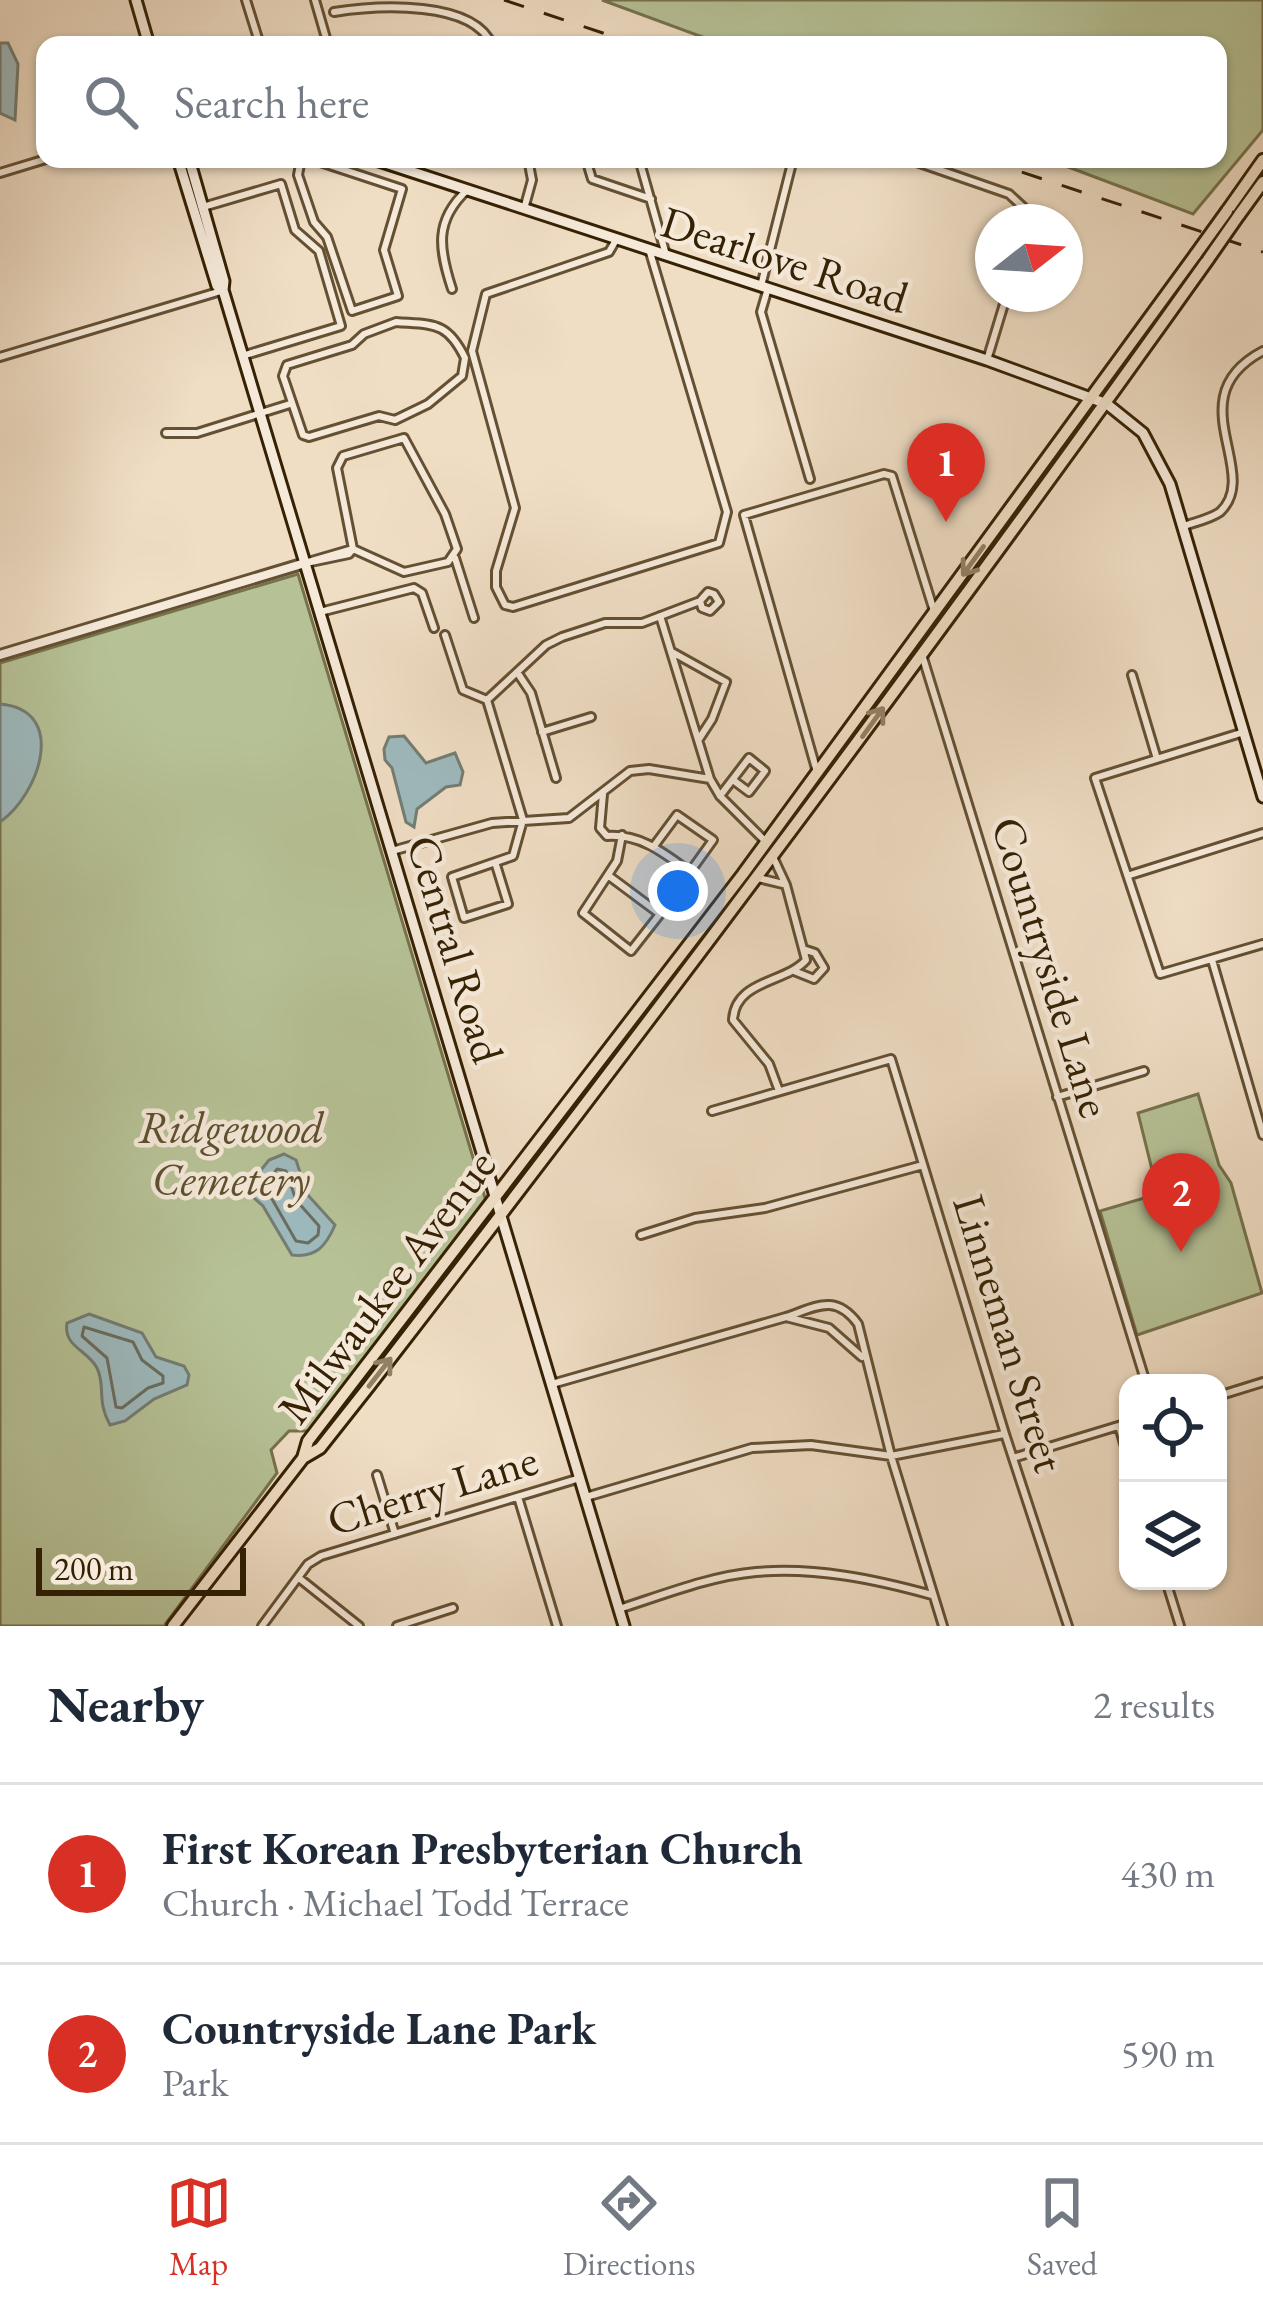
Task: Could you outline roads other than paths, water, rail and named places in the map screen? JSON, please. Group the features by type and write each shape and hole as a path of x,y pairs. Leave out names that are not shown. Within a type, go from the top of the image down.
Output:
{"main road":[{"path":"136,0 146,36"},
{"name":"Milwaukee Avenue","path":"303,1458 308,1441 766,842 1093,396 1202,256 1263,160"},
{"name":"Central Road","path":"181,168 217,286 223,290"},
{"name":"Central Road","path":"192,168 242,356 624,1626"},
{"name":"Dearlove Road","path":"400,168 987,360 1107,404 1143,433 1157,453 1263,796"},
{"name":"Milwaukee Avenue","path":"1233,213 1263,182"},
{"name":"Milwaukee Avenue","path":"303,1458 320,1448 502,1215 830,782 1107,404 1202,256"},
{"path":"582,1109 613,1062 610,1048"},
{"path":"173,1626 303,1458"}],"street":[{"path":"246,0 257,36"},
{"path":"315,0 325,36"},
{"path":"334,12 378,5 453,9 474,18 488,36"},
{"path":"0,172 36,162"},
{"path":"299,168 314,222 328,237 352,310 398,296 384,250 402,189 341,168"},
{"path":"355,172 357,168"},
{"path":"524,208 532,180 530,168"},
{"path":"589,168 592,179 651,199"},
{"path":"642,168 666,255"},
{"path":"791,168 761,312 810,479"},
{"path":"934,168 1010,194 1020,204"},
{"path":"203,206 281,184 295,230 319,250 341,326 242,356"},
{"path":"452,289 440,242 448,212 467,190"},
{"path":"617,239 609,252 486,294 472,352 515,508 496,572 496,587 505,605 513,607 719,543 727,512 649,249"},
{"path":"0,358 223,290"},
{"path":"987,360 1002,312"},
{"path":"396,322 448,330 465,358 462,376 449,390 395,420 379,416 309,437 299,430 290,404 283,376 287,365 352,345 396,322"},
{"path":"1182,526 1218,513 1232,500 1239,465 1223,412 1235,371 1263,351"},
{"path":"166,433 197,433 290,404"},
{"path":"353,549 338,461 404,438 454,533 454,559 474,618"},
{"path":"830,782 817,772 744,515 884,474 892,476 934,614"},
{"path":"0,655 353,549 404,572 454,559"},
{"path":"320,612 414,588 422,593 434,628"},
{"path":"487,700 546,645 562,637 605,623 642,623 700,601"},
{"path":"661,616 710,779 720,796 776,854 806,950 806,960 794,970 760,983 733,1010 737,1028 769,1064 779,1091 712,1111"},
{"path":"445,635 463,690 487,700"},
{"name":"Countryside Lane","path":"916,638 1142,1374"},
{"path":"672,652 726,682 699,739"},
{"path":"518,673 531,693 556,778"},
{"path":"1132,674 1157,760"},
{"path":"487,700 523,820 513,856 452,877 464,917 508,904 496,865"},
{"path":"542,732 591,717"},
{"path":"1244,732 1095,778 1160,974 1263,944"},
{"path":"720,796 749,758 765,771 749,792 733,780"},
{"path":"392,851 492,823 569,818 630,771 649,769 710,779"},
{"path":"603,790 600,828 608,836 654,846 690,872 713,840 676,815 654,846"},
{"path":"1130,875 1263,833"},
{"path":"609,876 660,914 631,951 583,913 617,861 622,836"},
{"path":"758,878 786,885"},
{"path":"794,970 814,979 821,975 821,960 806,950"},
{"path":"1212,960 1263,1135"},
{"name":"Linneman Street","path":"779,1091 891,1059 1068,1626"},
{"path":"1058,1097 1144,1071"},
{"path":"641,1234 695,1218 765,1208 923,1165"},
{"path":"552,1384 826,1304 847,1309 858,1324 891,1456 943,1626"},
{"path":"785,1317 829,1328 865,1360"},
{"path":"1227,1393 1263,1382"},
{"path":"1013,1458 1119,1426"},
{"path":"586,1497 752,1448 811,1445 891,1456 1005,1434"},
{"path":"377,1475 395,1534"},
{"name":"Cherry Lane","path":"262,1626 321,1556 580,1478"},
{"path":"518,1497 557,1626"},
{"path":"619,1609 753,1572 855,1577 932,1596"},
{"path":"298,1578 359,1626"},
{"path":"1169,1590 1180,1626"},
{"path":"397,1626 453,1608"}],"water":[{"path":"0,43 8,43 18,64 15,120 0,113"},
{"path":"0,704 21,710 35,721 41,737 35,774 26,793 0,822"},
{"path":"404,736 426,763 455,753 463,772 460,785 446,787 417,809 414,827 406,822 392,768 385,760 389,737"},
{"path":"284,1154 296,1160 307,1194 335,1225 324,1245 308,1255 292,1255 263,1206 245,1190 269,1160"},
{"path":"89,1314 142,1333 156,1357 184,1366 187,1385 110,1425 97,1368 72,1343 67,1331 67,1323"}],"railway":[{"path":"504,0 612,36"},
{"path":"1009,168 1263,252"}],"place":[{"name":"First Korean Presbyterian Church","path":"946,522"},
{"name":"Countryside Lane Park","path":"1181,1252"}],"park label":[{"name":"Ridgewood Cemetery","path":"231,1153"}]}
